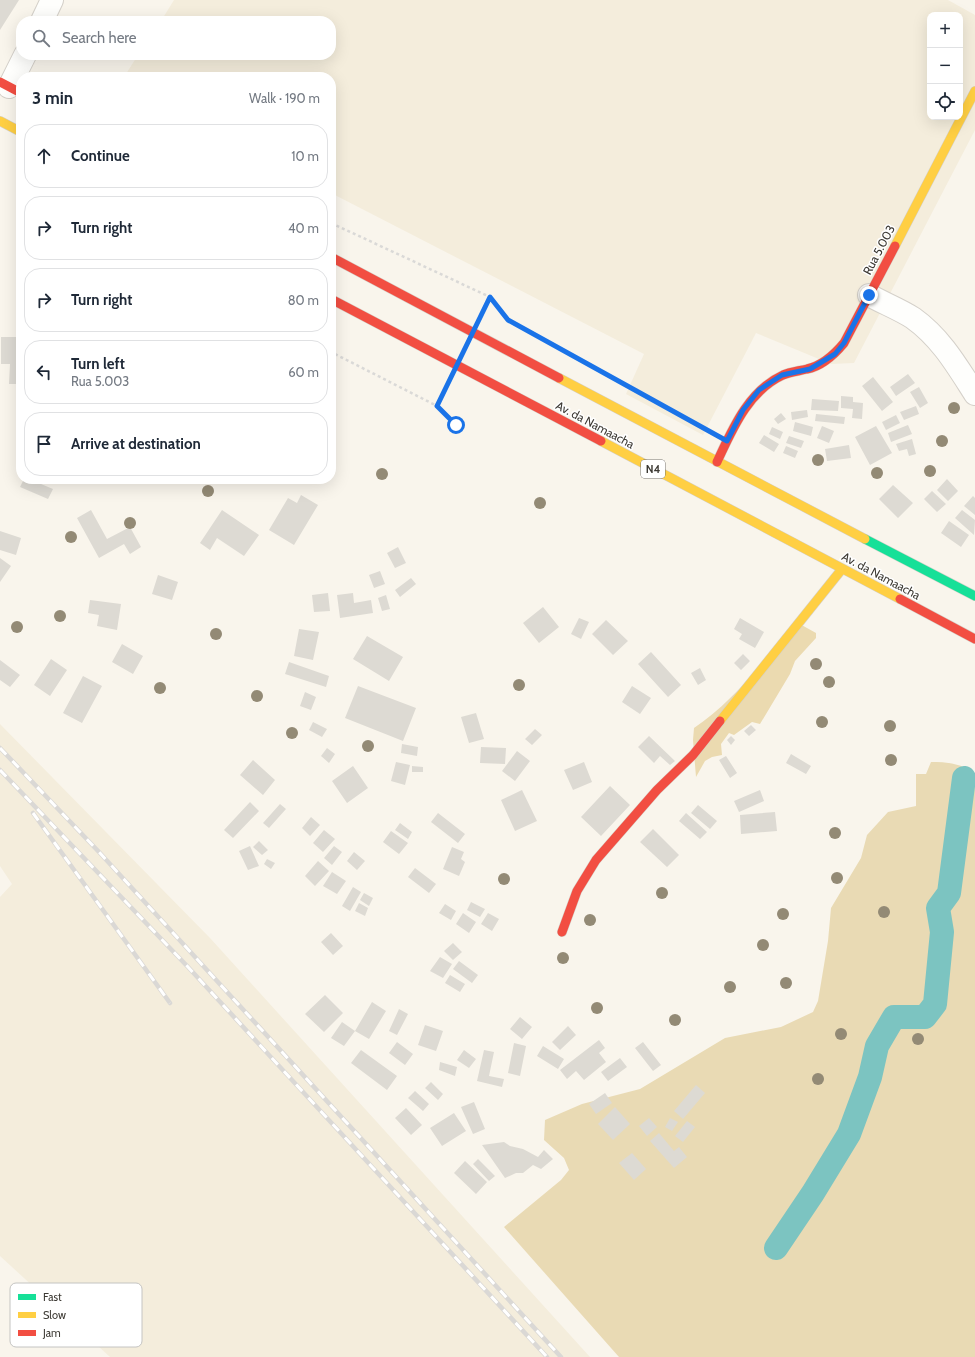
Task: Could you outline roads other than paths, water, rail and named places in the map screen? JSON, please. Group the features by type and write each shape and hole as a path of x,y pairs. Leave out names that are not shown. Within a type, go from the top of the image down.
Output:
{"main road":[{"name":"Rua 5.003","path":"717,462 743,410 759,390 782,375 810,369 835,354 844,343 975,91"},
{"path":"0,121 16,129"},
{"name":"Av. da Namaacha","path":"336,260 717,462 975,596"},
{"name":"Av. da Namaacha","path":"336,301 975,639"},
{"path":"562,932 577,891 596,860 652,795 693,755 842,569"}],"street":[{"path":"44,16 52,0"},
{"path":"17,72 23,60"},
{"path":"10,87 16,74"},
{"path":"869,295 912,318 932,334 948,351 975,394"}],"waterway":[{"path":"776,1248 813,1193 849,1134 870,1077 877,1046 894,1017 925,1017 935,1004 942,932 938,908 949,893 964,778"}],"railway":[{"path":"0,748 99,852 561,1357"},
{"path":"0,770 188,967 547,1357"},
{"path":"33,813 170,1003"}]}
